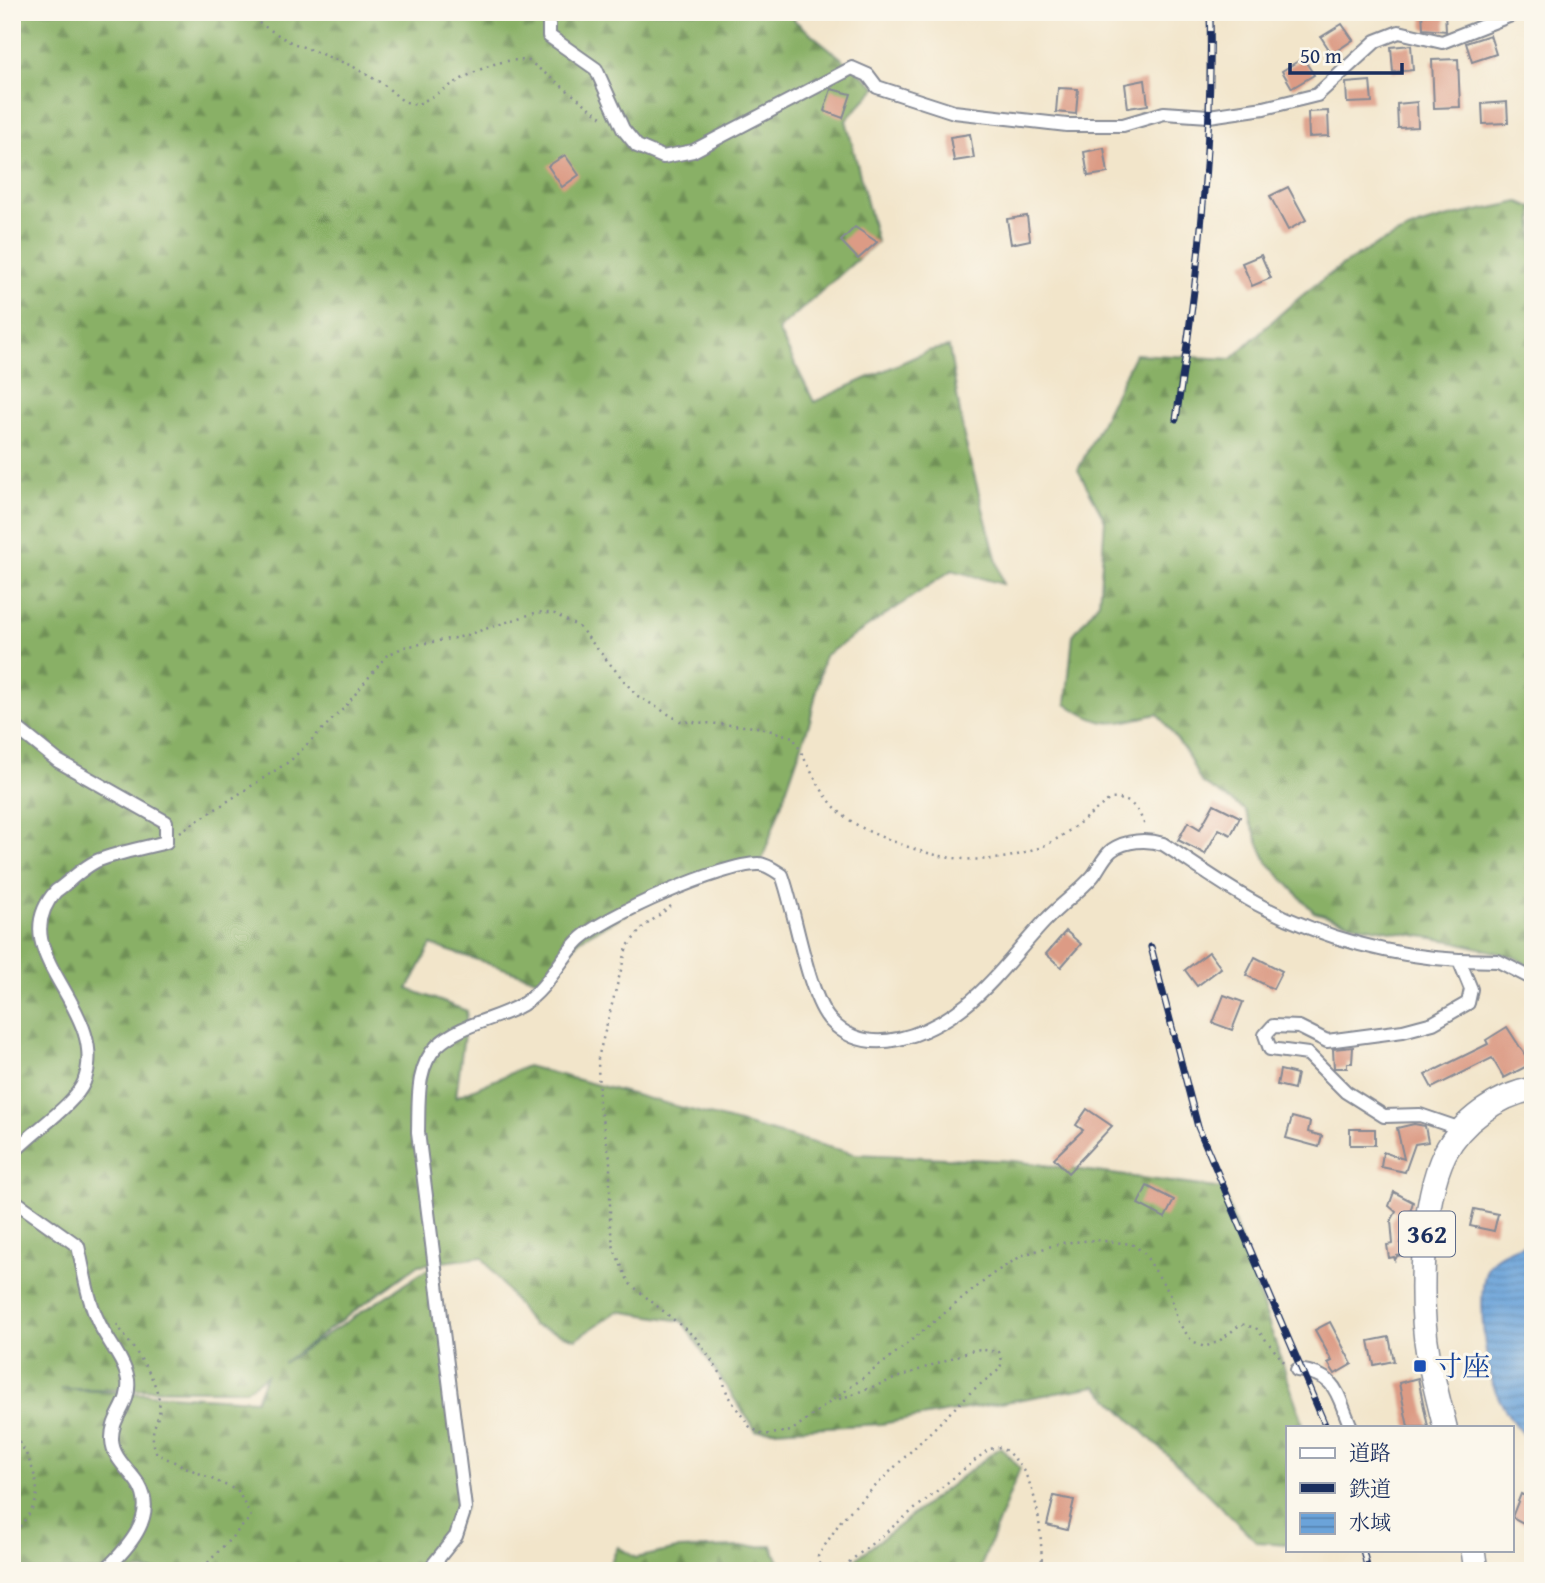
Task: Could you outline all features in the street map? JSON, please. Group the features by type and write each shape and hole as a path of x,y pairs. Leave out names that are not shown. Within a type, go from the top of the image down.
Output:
{"highway":[{"name":"362","path":"1445,1426 1428,1353 1423,1309 1424,1257 1434,1181 1445,1153 1461,1129 1491,1105 1533,1089"},
{"path":"1473,1552 1476,1571"}],"street":[{"path":"549,12 549,36 596,69 623,129 637,146 663,157 692,150 852,68 868,75 877,87 954,112 1067,125 1123,125 1164,113 1209,116 1264,108 1317,95 1376,41 1399,32 1443,42 1519,12"},
{"path":"12,724 58,761 166,822 166,842 97,861 43,901 28,924 29,947 85,1041 86,1068 83,1083 72,1099 12,1154"},
{"path":"428,1571 456,1536 465,1508 418,1132 419,1084 427,1062 437,1046 463,1029 521,1005 537,993 580,940 600,926 718,871 761,863 782,875 791,896 803,951 830,1021 854,1037 877,1044 901,1039 937,1023 967,1005 1056,910 1092,876 1110,851 1129,843 1152,841 1163,844 1261,906 1303,925 1363,945 1423,958 1498,961 1533,979"},
{"path":"1459,960 1471,989 1468,1003 1433,1023 1403,1031 1326,1041 1299,1027 1273,1026 1265,1035 1270,1049 1308,1054 1346,1093 1384,1116 1420,1115 1461,1129"},
{"path":"12,1199 78,1246 97,1320 128,1377 129,1399 116,1418 112,1439 117,1458 139,1485 145,1500 142,1523 126,1551 104,1571"},
{"path":"1297,1370 1313,1371 1335,1385 1351,1426"}],"path":[{"path":"241,12 288,41 352,66 383,84 403,101 416,105 490,65 516,59 529,61 584,106 623,129"},
{"path":"166,842 290,761 344,708 386,656 404,647 460,636 538,612 555,614 580,628 636,695 680,721 757,727 793,737 824,793 841,813 864,830 917,850 948,858 980,860 1010,857 1062,836 1110,799 1120,798 1129,801 1138,809 1152,841"},
{"path":"675,903 642,928 627,947 598,1058 599,1105 610,1158 610,1226 614,1249 629,1283 696,1338 749,1426 763,1435 783,1434 834,1401 994,1273 1023,1255 1061,1243 1095,1240 1132,1244 1144,1253 1170,1294 1178,1322 1191,1340 1204,1347 1218,1342 1241,1324 1256,1328 1281,1361 1297,1370"},
{"path":"111,1315 152,1376 160,1404 151,1438 157,1454 238,1491 249,1509 251,1517 239,1533 200,1571"},
{"path":"821,1571 818,1556 842,1519 973,1390 1000,1369 1002,1360 999,1352 992,1349 976,1349 834,1401"},
{"path":"12,1430 23,1445 35,1481 37,1499 12,1537"},
{"path":"839,1570 989,1450 1000,1447 1013,1455 1032,1492 1041,1522 1042,1571"}],"green space":[{"path":"12,12 794,12 794,20 877,87 846,120 877,242 778,330 814,402 928,351 949,347 964,437 1003,584 952,570 824,656 810,721 761,863 699,875 580,939 543,981 431,945 408,989 467,1011 456,1097 527,1066 855,1154 1014,1161 1223,1189 1304,1426 1286,1426 1286,1544 1257,1542 1096,1386 881,1424 756,1431 682,1321 618,1311 576,1339 532,1325 482,1257 418,1265 283,1363 434,1265 465,1508 427,1571 12,1571","holes":["266,1376 256,1400 60,1389 245,1390"]},
{"path":"1519,202 1533,208 1533,968 1514,957 1456,942 1361,926 1314,912 1267,862 1245,810 1201,782 1187,753 1158,714 1110,722 1092,718 1066,704 1073,635 1099,602 1105,520 1078,470 1135,354 1232,359 1296,300 1367,250 1431,222"},
{"path":"1000,1447 1020,1468 979,1571 840,1571"},
{"path":"772,1546 783,1571 606,1571 618,1547 636,1558 677,1549"}],"water":[{"path":"1533,1241 1533,1446 1511,1419 1494,1387 1485,1344 1482,1306 1485,1274 1490,1264 1504,1253"}],"building":[{"path":"1422,12 1445,12 1446,31 1423,29"},
{"path":"1342,24 1353,40 1332,54 1321,37"},
{"path":"1490,35 1496,54 1472,62 1466,43"},
{"path":"1411,45 1413,70 1393,72 1391,47"},
{"path":"1303,58 1314,75 1292,88 1282,71"},
{"path":"1458,59 1460,107 1434,108 1432,60"},
{"path":"1145,80 1148,105 1128,108 1125,84"},
{"path":"1370,81 1372,102 1347,103 1346,83"},
{"path":"1058,88 1078,89 1076,114 1056,112"},
{"path":"831,89 851,94 843,118 824,111"},
{"path":"1417,102 1418,127 1398,128 1397,104"},
{"path":"1507,102 1508,123 1483,124 1482,104"},
{"path":"1328,111 1329,136 1309,137 1308,112"},
{"path":"970,134 974,158 954,161 950,137"},
{"path":"1104,148 1108,173 1088,176 1084,152"},
{"path":"565,155 579,175 562,187 548,166"},
{"path":"1288,187 1306,220 1288,230 1270,196"},
{"path":"1027,216 1030,240 1011,244 1007,219"},
{"path":"855,227 877,242 858,259 841,241"},
{"path":"1261,255 1271,278 1252,286 1242,263"},
{"path":"1214,804 1240,817 1231,835 1219,829 1205,854 1178,840 1188,822 1200,829"},
{"path":"1066,931 1081,944 1061,967 1046,954"},
{"path":"1209,952 1221,968 1197,986 1185,970"},
{"path":"1255,957 1282,971 1273,989 1246,975"},
{"path":"1224,995 1243,1002 1232,1030 1213,1023"},
{"path":"1507,1027 1531,1064 1504,1078 1492,1058 1432,1088 1425,1075 1488,1044 1486,1040"},
{"path":"1353,1047 1352,1063 1347,1063 1347,1068 1334,1068 1333,1049"},
{"path":"1280,1070 1297,1074 1294,1089 1277,1085"},
{"path":"1087,1109 1112,1126 1068,1173 1054,1158 1083,1130 1076,1125"},
{"path":"1292,1117 1310,1122 1308,1132 1322,1136 1319,1147 1286,1138"},
{"path":"1414,1124 1425,1126 1428,1142 1415,1144 1405,1172 1381,1167 1383,1152 1404,1159 1397,1128"},
{"path":"1350,1129 1375,1129 1375,1145 1350,1145"},
{"path":"1147,1186 1174,1200 1165,1218 1138,1204"},
{"path":"1394,1192 1413,1202 1401,1243 1404,1243 1405,1255 1397,1256 1395,1260 1394,1257 1389,1258 1387,1245 1393,1244 1391,1221 1396,1212 1389,1206"},
{"path":"1474,1209 1498,1214 1494,1231 1470,1226"},
{"path":"1330,1322 1352,1364 1335,1374 1328,1363 1332,1361 1315,1330"},
{"path":"1389,1337 1394,1361 1374,1365 1369,1341"},
{"path":"1418,1378 1428,1426 1408,1426 1399,1383"},
{"path":"1521,1494 1533,1500 1533,1514 1527,1525 1514,1518"},
{"path":"1054,1496 1074,1500 1067,1530 1047,1525"}],"railway":[{"path":"1176,419 1202,216 1209,114 1210,12"},
{"path":"1151,947 1198,1127 1326,1426"},
{"path":"1363,1552 1368,1571"}],"place":[{"name":"寸座","path":"1420,1366"}]}
